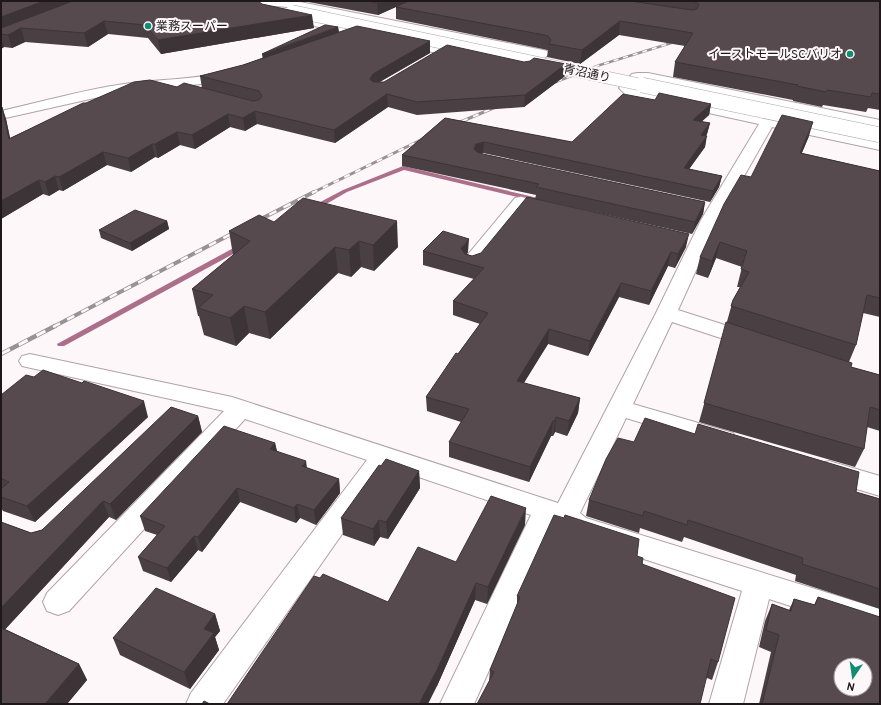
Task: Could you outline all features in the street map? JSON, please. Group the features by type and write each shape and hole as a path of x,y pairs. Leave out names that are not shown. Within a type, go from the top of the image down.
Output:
{"street":[{"name":"青沼通り","path":"247,1 880,135"},
{"path":"247,1 300,5 543,54 524,68 268,13 247,1"},
{"path":"380,21 392,14"},
{"path":"335,40 357,32"},
{"path":"432,59 445,51"},
{"path":"1,115 109,91 208,80 244,70"},
{"path":"880,124 648,77 637,77 626,88 631,92 880,145"},
{"path":"165,84 202,94"},
{"path":"457,704 556,513 619,408 666,313 691,241 707,208 768,122"},
{"path":"472,262 521,202 567,213"},
{"path":"666,313 769,347"},
{"path":"30,361 241,408 556,513 577,526 880,622"},
{"path":"165,417 188,395"},
{"path":"58,602 241,408"},
{"path":"619,408 746,446"},
{"path":"203,704 384,456"},
{"path":"806,464 880,486"},
{"path":"726,704 758,583"}],"building":[{"path":"1,1 44,1 1,17"},
{"path":"73,1 258,1 262,4 312,15 158,40 145,25 104,21 84,33 21,28 8,35 1,34 1,28"},
{"path":"367,1 381,1 377,3"},
{"path":"408,1 630,1 692,10 697,9 699,4 693,1 880,1 880,94 872,93 871,97 827,90 826,92 797,86 798,85 675,62 693,33 620,21 582,50 549,44 551,40 548,36 544,35 396,7"},
{"path":"325,25 338,27 262,54"},
{"path":"357,26 430,41 373,74 370,79 373,82 384,82 447,45 524,62 530,61 534,58 566,64 525,95 417,102 387,94 334,130 255,111 243,118 228,114 192,135 177,132 128,158 103,152 59,177 55,176 45,182 39,180 1,201 1,107 9,139 83,103 134,82 150,80 177,87 184,83 253,101 259,100 262,96 259,91 200,76 243,65"},
{"path":"659,93 711,104 693,120 710,123 701,135 707,136 684,168 722,176 713,191 484,142 476,144 474,149 483,154 705,202 695,222 536,187 539,184 402,155 445,118 572,142 623,94 655,100"},
{"path":"782,115 813,122 800,153 880,171 880,298 867,295 856,345 731,306 749,272 741,269 747,251 720,242 712,261 700,257 724,204 741,175 751,177"},
{"path":"527,197 689,234 678,254 671,252 651,291 621,283 590,341 549,329 517,381 580,398 569,421 556,417 555,421 553,421 530,467 449,442 469,409 426,397 456,353 458,354 488,313 453,301 484,268 423,251 443,231 469,239 461,248 465,254 472,256 481,253"},
{"path":"303,198 397,221 373,245 359,241 349,250 335,247 265,312 244,306 230,318 198,308 213,295 192,289 250,241 229,231 259,215 274,222"},
{"path":"135,210 167,221 130,243 99,230"},
{"path":"726,322 852,363 851,367 880,375 880,410 870,407 864,449 704,403"},
{"path":"43,370 82,383 84,381 144,401 27,506 1,497 1,489 9,482 1,478 1,395 26,375 34,377"},
{"path":"171,407 198,416 110,504 103,501 1,608 1,522 31,533 42,530"},
{"path":"645,418 695,434 698,424 859,472 856,492 880,499 880,589 802,564 803,558 688,520 687,525 644,511 643,516 589,500 606,459 618,438 634,442"},
{"path":"224,426 275,443 270,449 306,461 302,466 339,479 314,510 297,504 294,508 237,488 198,537 194,536 167,568 138,557 165,526 140,516"},
{"path":"386,459 419,471 386,522 379,520 373,529 341,518 379,465 381,466"},
{"path":"491,496 526,508 488,587 476,583 437,670 419,704 227,704 314,576 320,578 323,574 388,602 418,547 456,562"},
{"path":"554,515 564,518 565,515 639,539 637,556 643,558 642,564 735,598 718,662 711,659 700,704 477,704 494,672 490,670 520,597 517,596"},
{"path":"156,588 215,614 204,629 214,633 184,672 113,638"},
{"path":"818,597 880,617 880,704 762,704 779,635 766,630 772,604 791,611 794,599 815,605"},
{"path":"1,628 79,664 45,704 1,704"},
{"path":"204,701 210,704 202,704"}],"waterway":[{"path":"313,208 345,191 403,168 538,200"},
{"path":"61,344 242,247"}],"railway":[{"path":"548,85 600,65 681,40"},
{"path":"451,126 498,106"},
{"path":"313,193 429,136"},
{"path":"255,222 313,193"},
{"path":"53,327 239,230"},
{"path":"1,354 55,326"}],"place":[{"name":"業務スーパー","path":"148,26"},
{"name":"イーストモールSCバリオ","path":"850,54"}]}
